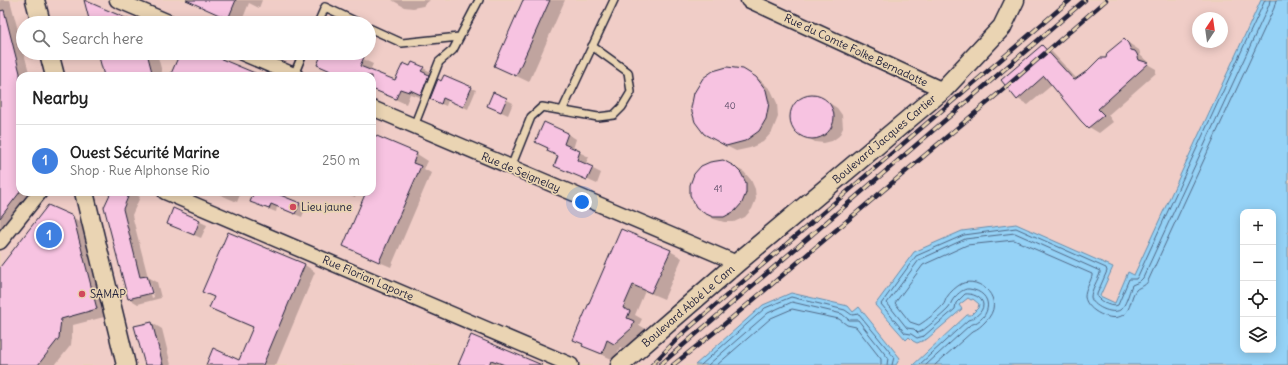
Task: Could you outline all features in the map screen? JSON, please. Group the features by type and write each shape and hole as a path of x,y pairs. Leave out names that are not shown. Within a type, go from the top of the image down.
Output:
{"street":[{"path":"36,0 39,16"},
{"path":"117,0 155,16"},
{"name":"Rue du Comte Folke Bernadotte","path":"748,0 943,90"},
{"name":"Boulevard Jacques Cartier","path":"736,263 943,90 1002,27 1015,0"},
{"path":"51,60 53,72"},
{"path":"259,60 288,72"},
{"name":"Rue de Seignelay","path":"376,110 736,263"},
{"path":"0,242 37,196"},
{"path":"85,196 126,365"},
{"name":"Rue Florian Laporte","path":"175,196 571,365"},
{"name":"Boulevard Abbé Le Cam","path":"620,365 736,263"}],"lane":[{"path":"414,126 439,62 453,50 479,0"},
{"path":"562,111 614,0"},
{"path":"321,16 325,7 344,16"},
{"path":"376,31 402,43 460,37"},
{"path":"511,167 532,117 542,107 598,117 614,115 622,107 631,92 628,72 592,46"},
{"path":"296,72 300,60"}],"shaded area":[{"path":"0,0 1261,0 1134,275 1128,273 1115,303 1100,296 1113,267 1016,224 875,304 906,340 961,309 959,305 968,297 980,304 971,315 967,315 913,365 896,365 900,358 858,307 853,312 763,305 695,365 0,365"}],"water":[{"path":"1261,0 1288,0 1288,365 913,365 967,315 971,315 978,308 979,304 973,299 971,300 968,298 959,305 962,309 927,339 917,343 909,337 906,340 875,305 914,252 962,231 1016,224 1113,267 1100,296 1115,303 1128,272 1134,275"},
{"path":"791,293 848,306 853,312 859,307 900,358 896,365 695,365 763,305"}],"building":[{"path":"84,0 121,16 88,16"},
{"path":"186,0 236,0 229,16 221,16"},
{"path":"523,0 550,0 516,76 494,66"},
{"path":"4,10 20,72 16,72 17,196 0,218 0,11"},
{"path":"1124,39 1128,43 1131,50 1135,51 1139,60 1149,63 1098,109 1104,115 1088,128 1044,76 1017,100 1001,80 1042,45 1074,80 1087,71 1100,58 1106,58 1107,53"},
{"path":"100,60 149,60 152,72 103,72"},
{"path":"177,60 224,60 252,72 172,72"},
{"path":"319,60 363,60 360,66 375,72 333,72 317,65"},
{"path":"412,62 424,67 421,71 429,75 421,95 410,90 409,92 400,89 396,99 376,91 376,72 395,80 403,63 410,66"},
{"path":"727,67 743,69 756,77 766,90 769,103 766,119 759,131 745,141 726,146 704,134 695,122 691,108 694,93 703,78 713,71"},
{"path":"444,75 472,87 463,107 443,98 441,104 430,99 438,79 441,81"},
{"path":"493,92 507,98 501,112 487,106"},
{"path":"812,95 824,99 830,105 834,117 830,129 824,135 812,139 800,135 794,129 790,117 794,105 800,99"},
{"path":"544,122 568,133 564,144 580,151 577,160 593,167 587,180 554,166 558,156 547,151 548,148 535,142"},
{"path":"376,136 417,153 413,163 421,166 379,262 343,246 364,196 376,196"},
{"path":"723,160 734,166 741,173 746,183 746,193 742,203 735,211 724,217 713,217 696,207 690,195 690,185 694,174 701,166 710,162"},
{"path":"109,196 128,196 123,209 140,277 147,276 152,293 128,299 104,207"},
{"path":"252,196 283,196 300,203 295,214 271,204 269,209 250,202"},
{"path":"48,205 73,216 97,309 61,319 59,338 38,365 0,365 0,267"},
{"path":"173,208 200,220 194,235 167,224"},
{"path":"621,229 671,250 651,293 633,285 623,308 630,311 627,318 634,321 632,328 614,344 607,340 602,354 582,346 583,344 573,340"},
{"path":"228,232 305,264 263,365 206,365 213,348 239,360 253,327 209,308 214,297 202,292"},
{"path":"152,322 163,365 145,365 134,326"},
{"path":"471,335 542,365 505,365 491,360 489,365 458,365"}],"railway":[{"path":"652,365 682,334 1070,0"},
{"path":"660,365 1085,0"},
{"path":"673,365 721,327 1006,87 1106,0"}],"place":[{"name":"Lieu jaune","path":"293,207"},
{"name":"Ouest Sécurité Marine","path":"49,235"},
{"name":"SAMAP","path":"82,294"}]}
